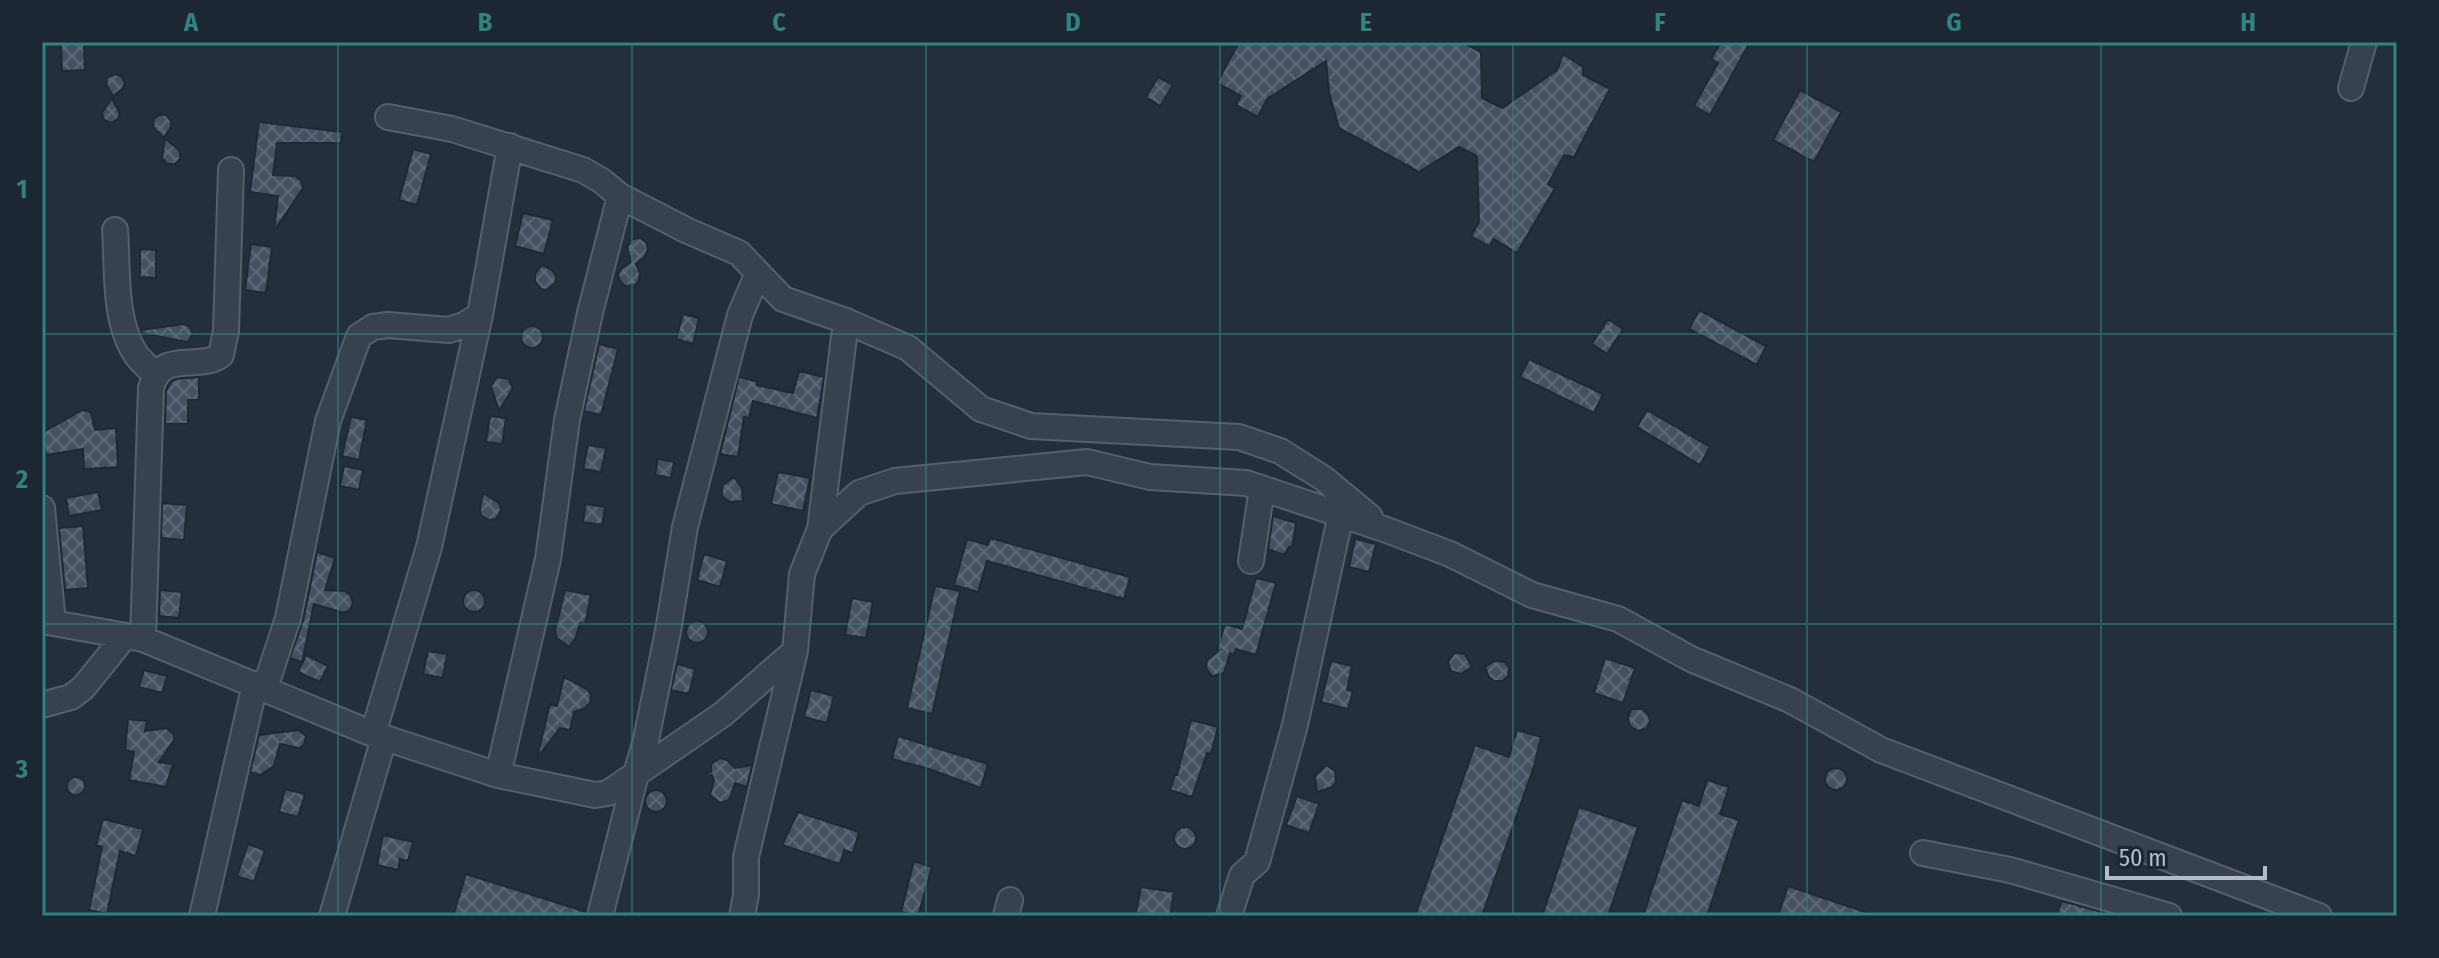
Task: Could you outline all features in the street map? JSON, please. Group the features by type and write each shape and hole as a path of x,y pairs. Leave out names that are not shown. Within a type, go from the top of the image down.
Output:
{"street":[{"path":"2351,88 2364,42"},
{"path":"388,117 452,129 583,170 620,196 739,253 783,299 846,321 908,348 981,409 1031,426 1239,437 1280,451 1323,478 1384,529"},
{"path":"332,916 429,547 480,315 510,146"},
{"path":"42,705 71,697 134,638 151,388 154,374 163,368 181,361 214,361 221,355 226,331 231,170"},
{"path":"498,775 548,559 567,420 620,196"},
{"path":"115,230 121,310 129,341 137,356 154,374"},
{"path":"600,916 646,740 685,527 740,315 758,273"},
{"path":"202,916 260,686 288,618 328,421 359,336 373,327 388,325 449,330 480,315"},
{"path":"742,916 746,895 746,857 795,651 802,574 820,529 846,321"},
{"path":"820,529 859,493 895,481 949,478 1033,466 1087,462 1150,477 1246,483 1450,554 1532,595 1618,619 1691,659 1790,700 1881,750 2319,916"},
{"path":"1251,561 1262,488"},
{"path":"42,508 48,622 134,638 379,736 498,775 595,795 608,793 723,714 795,651"},
{"path":"1229,916 1242,875 1257,862 1287,755 1341,514"},
{"path":"1923,853 2010,870 2169,916"}],"building":[{"path":"1239,42 1462,42 1481,52 1482,98 1502,108 1557,70 1563,54 1583,67 1583,75 1610,89 1574,157 1564,155 1548,184 1555,188 1517,253 1494,239 1489,246 1471,236 1479,222 1477,156 1459,147 1419,172 1339,128 1329,92 1326,61 1267,99 1258,117 1236,105 1241,96 1217,83"},
{"path":"1721,42 1750,42 1710,115 1694,106 1718,63 1711,59"},
{"path":"61,44 84,44 85,70 62,71"},
{"path":"116,74 125,83 113,96 106,78"},
{"path":"1158,77 1173,85 1160,106 1146,97"},
{"path":"1800,90 1841,112 1814,162 1773,140"},
{"path":"112,98 120,114 111,123 104,120 102,113"},
{"path":"166,115 171,121 164,138 153,127 154,119"},
{"path":"259,122 342,132 341,143 277,143 273,175 295,176 303,188 274,231 278,196 250,192"},
{"path":"165,138 180,151 180,159 175,164 167,164 162,158"},
{"path":"413,149 431,154 417,205 399,200"},
{"path":"523,213 553,220 544,254 515,246"},
{"path":"640,238 646,242 648,249 636,264 639,280 635,285 625,286 618,274 631,262 627,247 633,239"},
{"path":"251,244 272,247 266,293 245,290"},
{"path":"140,249 156,250 156,278 140,277"},
{"path":"542,265 556,276 555,283 547,290 541,289 535,281 535,274"},
{"path":"1699,310 1766,346 1757,365 1689,329"},
{"path":"683,314 699,318 693,344 676,339"},
{"path":"1608,319 1623,329 1607,354 1592,344"},
{"path":"184,324 190,327 193,334 187,342 142,333 141,330"},
{"path":"532,326 540,329 543,337 540,345 532,348 524,345 521,337 524,329"},
{"path":"599,344 618,349 601,415 584,411"},
{"path":"1529,359 1603,394 1594,413 1520,377"},
{"path":"799,371 824,377 817,418 753,401 749,418 744,417 738,457 720,454 739,377 758,382 757,385 793,393"},
{"path":"199,377 199,400 188,400 188,424 165,424 166,391 171,382"},
{"path":"497,377 508,379 513,388 499,411 491,386"},
{"path":"82,410 91,412 95,430 116,428 118,467 84,469 83,449 46,455 42,433"},
{"path":"1647,410 1710,447 1700,465 1637,427"},
{"path":"490,416 506,418 502,444 486,442"},
{"path":"351,417 367,420 359,460 342,456"},
{"path":"588,445 606,448 601,472 583,469"},
{"path":"658,459 674,462 671,478 655,475"},
{"path":"344,466 363,470 359,490 340,486"},
{"path":"778,472 810,478 803,511 771,504"},
{"path":"734,477 742,488 743,501 730,502 722,496 722,486"},
{"path":"98,492 102,510 69,516 66,498"},
{"path":"483,493 499,503 501,510 496,519 489,520 481,515"},
{"path":"162,503 187,505 184,540 161,538"},
{"path":"586,504 605,507 602,525 583,522"},
{"path":"1273,516 1296,523 1292,548 1289,547 1284,555 1268,549"},
{"path":"83,526 88,588 65,590 59,528"},
{"path":"990,538 1130,577 1124,599 987,561 978,592 954,585 967,539 988,545"},
{"path":"1355,539 1376,544 1369,572 1349,567"},
{"path":"317,552 335,558 325,590 345,591 353,603 350,610 344,613 314,604 302,662 290,658 303,621"},
{"path":"704,554 727,561 720,587 697,580"},
{"path":"1256,578 1276,583 1256,655 1236,649 1234,655 1230,653 1224,673 1212,676 1206,668 1207,660 1220,650 1217,650 1225,624 1242,629"},
{"path":"935,586 960,591 932,714 907,708"},
{"path":"160,590 182,592 179,618 159,616"},
{"path":"474,590 482,593 485,601 482,609 474,612 466,609 463,601 466,593"},
{"path":"565,590 591,595 585,624 580,623 569,647 557,638 555,631"},
{"path":"852,598 873,602 866,638 845,635"},
{"path":"697,621 705,624 708,632 705,640 697,643 689,640 686,632 689,624"},
{"path":"428,651 447,654 443,678 423,674"},
{"path":"1454,653 1465,654 1472,667 1461,674 1451,671 1448,662"},
{"path":"306,655 328,666 320,682 298,672"},
{"path":"1605,658 1635,668 1623,703 1594,693"},
{"path":"1331,661 1352,666 1347,690 1353,691 1348,709 1321,702"},
{"path":"1494,661 1505,662 1509,668 1508,676 1503,681 1494,681 1489,677 1485,667"},
{"path":"677,664 695,669 689,694 671,690"},
{"path":"144,670 167,676 162,693 139,687"},
{"path":"564,677 587,689 591,695 590,703 574,712 570,730 560,728 537,758 550,704 557,706"},
{"path":"811,690 834,696 827,723 804,717"},
{"path":"1631,709 1642,709 1648,714 1650,721 1647,728 1638,731 1630,726 1628,719"},
{"path":"128,719 147,721 145,731 166,728 174,734 174,740 159,762 173,764 166,787 129,780 134,752 125,750"},
{"path":"1191,720 1218,727 1211,754 1207,753 1192,797 1170,790"},
{"path":"298,730 306,736 304,745 299,748 280,744 274,766 260,775 250,772 259,735"},
{"path":"1517,730 1541,737 1534,766 1482,916 1415,916 1475,745 1509,757"},
{"path":"898,736 988,764 981,788 892,759"},
{"path":"720,758 735,768 752,765 747,787 735,783 729,800 720,803 710,795 714,780 712,775 706,773 711,772 711,764"},
{"path":"1326,765 1335,771 1336,782 1332,787 1317,792 1315,776"},
{"path":"1836,768 1844,771 1847,779 1844,787 1836,790 1828,787 1825,779 1828,771"},
{"path":"76,777 85,786 76,795 67,786"},
{"path":"1707,780 1729,787 1720,814 1739,820 1707,916 1643,916 1682,800 1699,806"},
{"path":"285,789 305,794 298,817 279,812"},
{"path":"656,790 664,793 667,801 664,809 656,812 648,809 645,801 648,793"},
{"path":"1297,796 1319,804 1309,833 1286,825"},
{"path":"1579,807 1638,827 1608,916 1542,916"},
{"path":"798,812 859,832 853,853 844,850 840,864 782,845"},
{"path":"103,819 143,829 136,856 120,851 107,914 89,910 102,847 96,845"},
{"path":"1185,827 1193,830 1196,838 1193,846 1185,849 1177,846 1174,838 1177,830"},
{"path":"383,835 413,842 408,861 400,859 398,870 377,865"},
{"path":"248,844 265,850 254,882 237,876"},
{"path":"914,861 932,867 918,916 901,912"},
{"path":"466,874 586,912 585,916 453,916"},
{"path":"1788,886 1868,913 1867,916 1778,916"},
{"path":"1141,887 1174,892 1170,916 1136,913"},
{"path":"2062,901 2112,915 2112,916 2056,916"}]}
